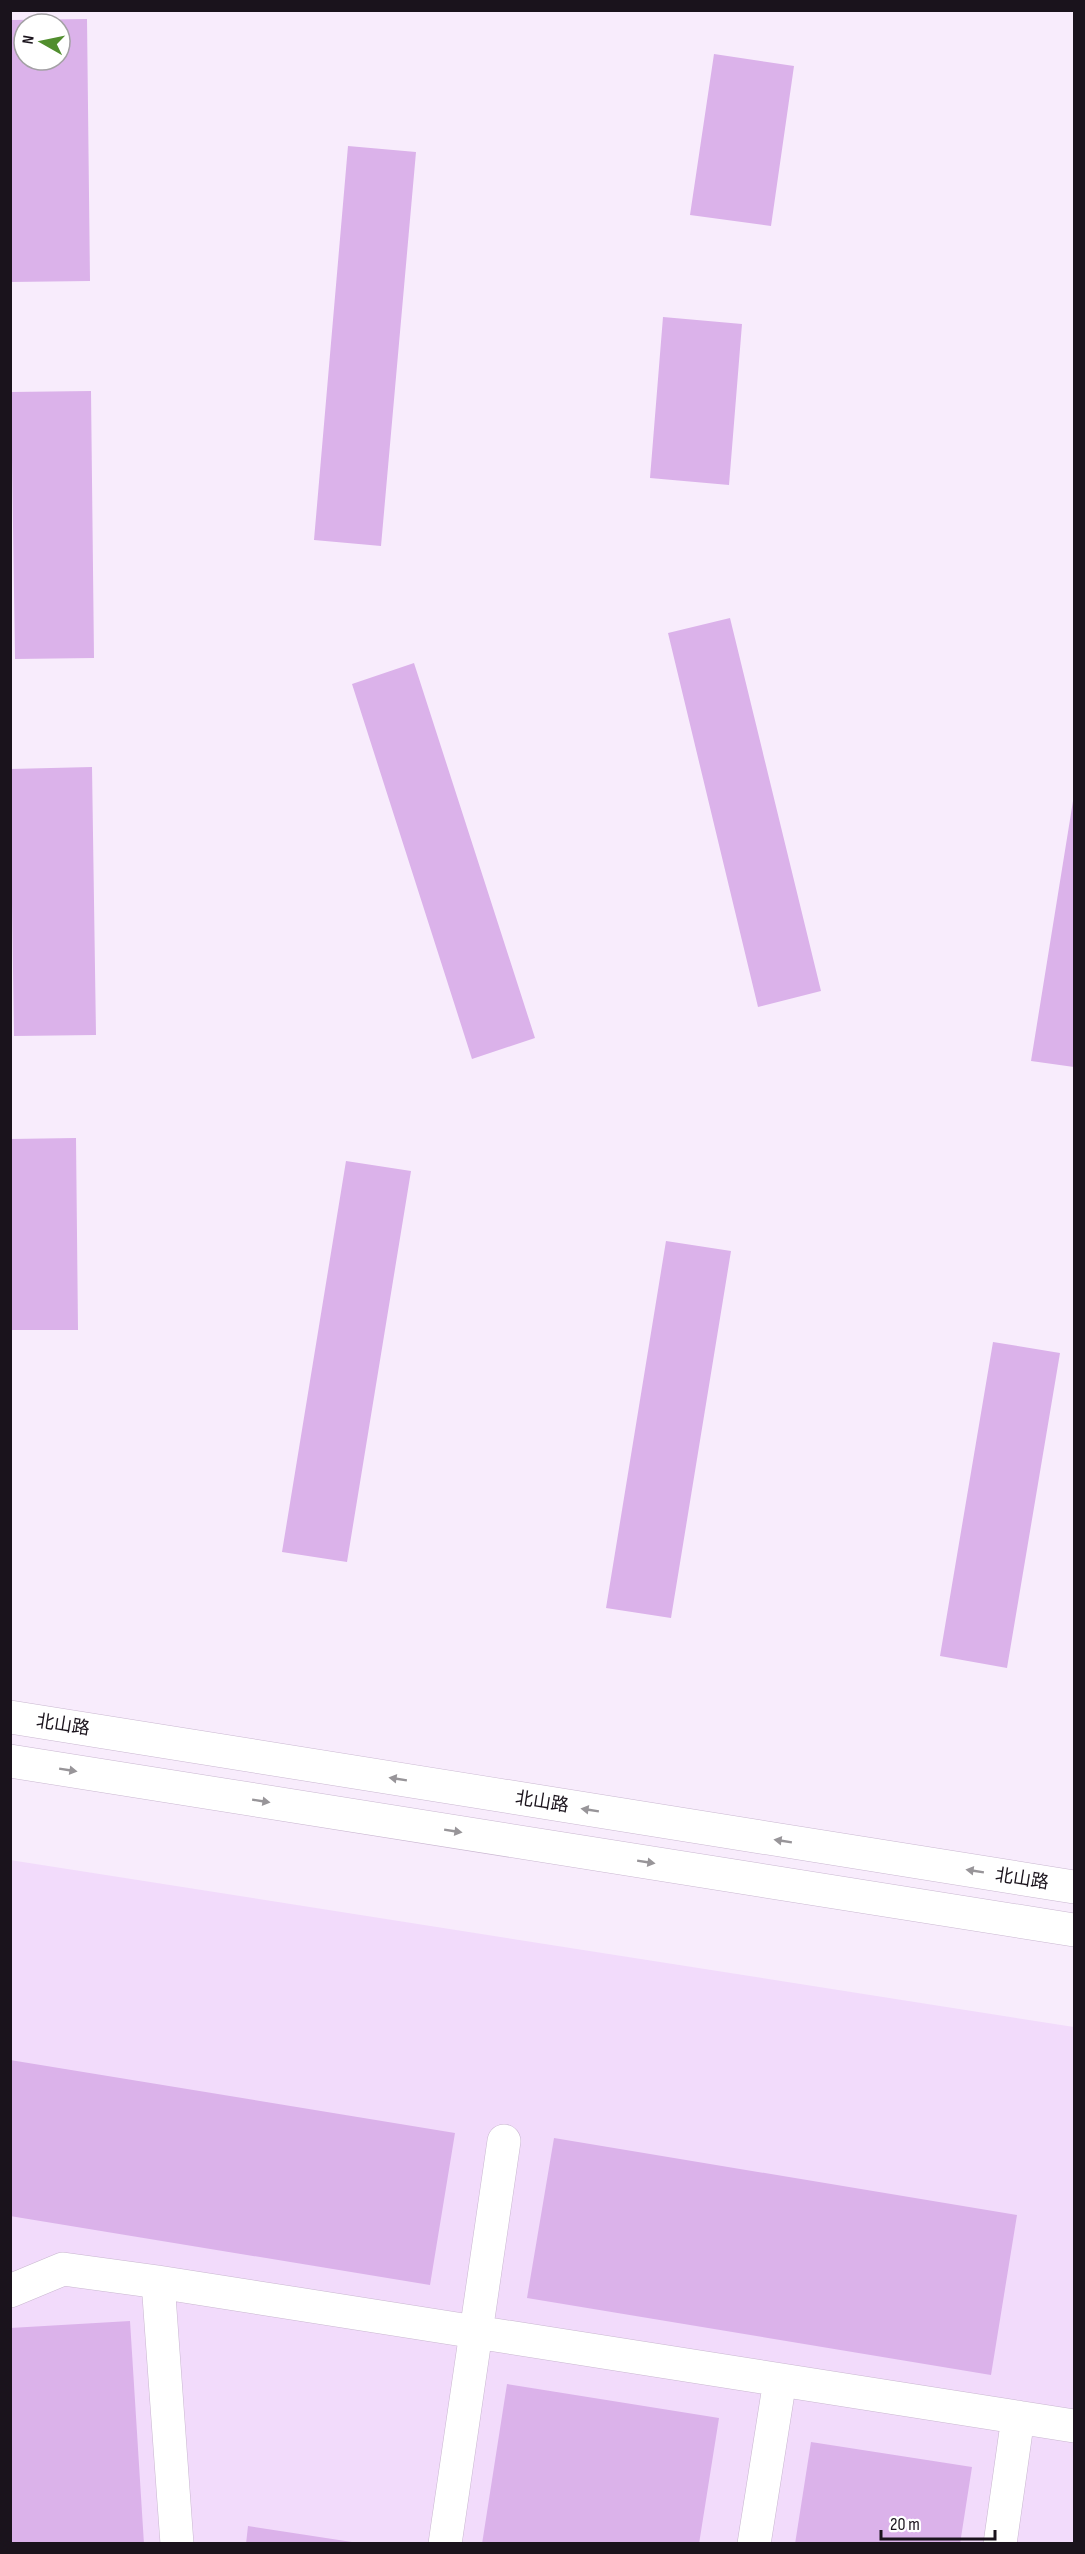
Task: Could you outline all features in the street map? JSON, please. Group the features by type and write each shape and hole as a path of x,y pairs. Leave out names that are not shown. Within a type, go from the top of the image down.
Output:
{"street":[{"name":"北山路","path":"10,1717 1074,1887"},
{"path":"10,1761 1074,1930"},
{"path":"445,2544 504,2141"},
{"path":"10,2291 63,2269 1074,2426"},
{"path":"158,2282 177,2544"},
{"path":"754,2544 780,2380"},
{"path":"1000,2544 1018,2417"}],"shaded area":[{"path":"10,1860 1074,2027 1074,2543 11,2543"}],"building":[{"path":"72,19 87,19 90,281 10,282 10,20 12,20 12,72 72,72"},
{"path":"714,54 794,66 771,226 690,215"},
{"path":"348,146 416,152 381,546 314,540"},
{"path":"663,317 742,324 729,485 650,478"},
{"path":"91,391 94,658 15,659 11,392"},
{"path":"730,618 821,991 758,1007 668,633"},
{"path":"414,663 535,1038 472,1059 352,684"},
{"path":"92,767 96,1035 14,1036 10,769"},
{"path":"1074,801 1074,1067 1031,1061"},
{"path":"76,1138 78,1330 10,1330 10,1139"},
{"path":"346,1161 411,1171 347,1562 282,1552"},
{"path":"666,1241 731,1251 671,1618 606,1608"},
{"path":"993,1342 1060,1353 1007,1668 940,1656"},
{"path":"10,2060 455,2133 430,2285 10,2216"},
{"path":"554,2138 1017,2215 991,2375 527,2298"},
{"path":"130,2321 144,2544 10,2544 10,2328"},
{"path":"507,2384 719,2418 699,2544 482,2544"},
{"path":"811,2442 972,2467 960,2544 795,2544"},
{"path":"248,2526 352,2542 352,2544 246,2544"}]}
